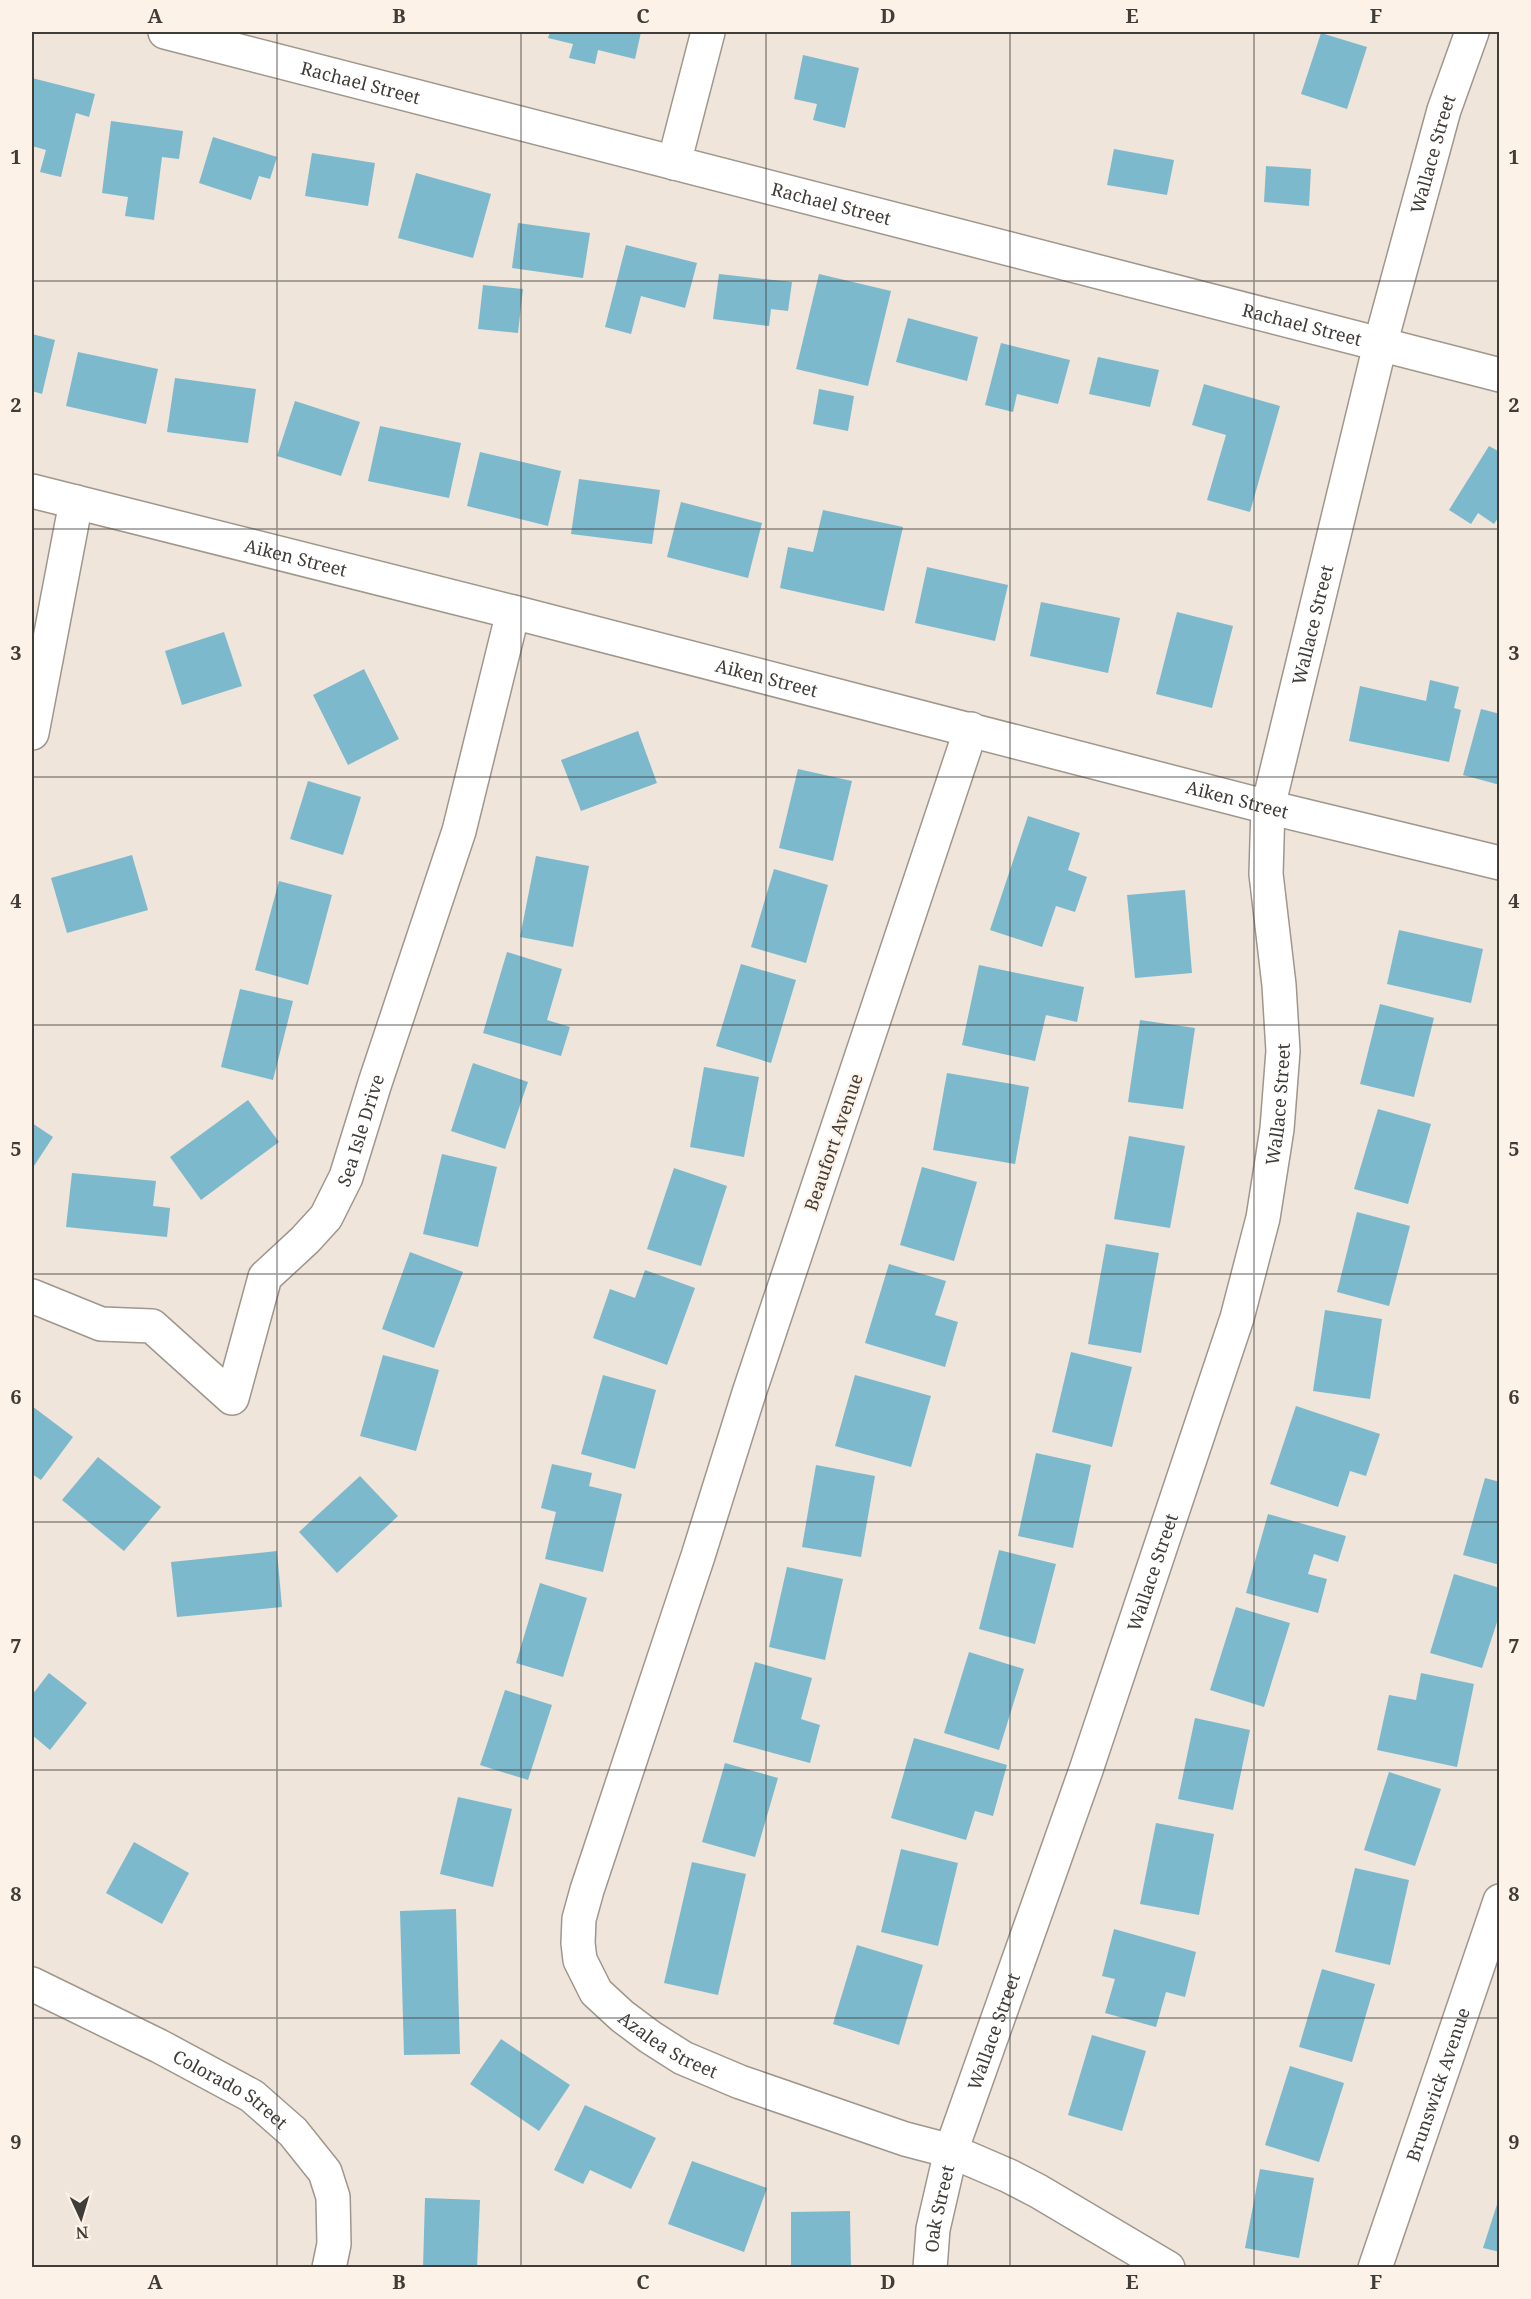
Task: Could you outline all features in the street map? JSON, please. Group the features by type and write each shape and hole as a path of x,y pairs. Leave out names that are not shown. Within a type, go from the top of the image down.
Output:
{"street":[{"name":"Rachael Street","path":"165,32 226,40 674,163 1500,375"},
{"path":"674,163 708,32"},
{"name":"Wallace Street","path":"951,2151 1086,1770 1211,1397 1237,1318 1263,1218 1277,1129 1282,1051 1280,985 1266,874 1268,807 1380,345 1444,110 1472,32"},
{"name":"Aiken Street","path":"32,491 971,729 1268,807 1500,863"},
{"path":"32,733 76,502"},
{"name":"Sea Isle Drive","path":"32,1296 101,1324 152,1326 232,1398 265,1277 326,1217 346,1178 375,1083 459,831 513,612"},
{"name":"Beaufort Avenue","path":"698,1556 749,1393 971,729"},
{"name":"Azalea Street","path":"698,1556 579,1919 580,1960 596,1992 622,2016 683,2058 740,2082 894,2136 951,2151 1038,2190 1167,2268"},
{"name":"Brunswick Avenue","path":"1375,2268 1500,1901"},
{"name":"Colorado Street","path":"32,1984 159,2046 252,2096 293,2132 325,2172 333,2197 334,2244 329,2268"},
{"name":"Oak Street","path":"930,2268 933,2229 951,2151"}],"building":[{"path":"550,32 641,32 635,59 598,50 595,64 569,58 573,44 548,38"},
{"path":"1321,33 1367,47 1347,109 1301,94"},
{"path":"803,55 859,68 845,128 813,120 817,104 794,99"},
{"path":"32,78 95,94 89,117 76,113 61,177 40,172 46,150 32,146"},
{"path":"111,121 183,131 179,159 162,157 154,220 125,216 128,197 102,193"},
{"path":"213,137 277,157 270,179 259,176 251,200 199,183"},
{"path":"1114,149 1174,160 1167,195 1107,185"},
{"path":"312,153 375,163 368,206 305,196"},
{"path":"1266,166 1311,169 1309,206 1264,202"},
{"path":"416,173 491,194 473,258 398,238"},
{"path":"518,223 590,233 583,278 512,268"},
{"path":"626,245 697,263 685,308 641,296 631,334 605,327"},
{"path":"719,274 792,282 788,311 771,309 769,326 713,319"},
{"path":"819,274 891,291 868,386 796,369"},
{"path":"483,285 523,289 518,333 478,329"},
{"path":"908,318 978,337 967,381 896,362"},
{"path":"32,334 55,340 42,394 32,391"},
{"path":"1001,343 1070,360 1058,404 1017,394 1013,412 985,405"},
{"path":"78,352 158,369 146,424 66,406"},
{"path":"1098,357 1159,370 1150,407 1089,394"},
{"path":"175,378 256,389 248,443 167,432"},
{"path":"1204,384 1280,406 1250,512 1207,500 1226,435 1192,425"},
{"path":"819,389 854,396 848,431 813,424"},
{"path":"295,401 360,422 341,476 277,456"},
{"path":"380,426 461,443 449,498 368,481"},
{"path":"1489,446 1500,452 1500,515 1494,524 1478,513 1471,524 1449,510"},
{"path":"480,452 561,471 548,526 467,506"},
{"path":"579,479 660,490 652,544 571,534"},
{"path":"681,502 762,523 748,578 667,557"},
{"path":"823,510 903,527 884,611 780,588 788,547 813,552"},
{"path":"927,567 1008,585 995,641 915,623"},
{"path":"1041,602 1120,618 1108,673 1030,656"},
{"path":"1177,612 1233,626 1212,708 1156,694"},
{"path":"224,632 242,686 182,705 165,651"},
{"path":"364,669 399,739 348,765 313,695"},
{"path":"1430,680 1459,687 1454,708 1461,710 1449,762 1349,741 1360,686 1426,701"},
{"path":"1481,709 1500,714 1500,785 1463,775"},
{"path":"638,731 657,783 581,811 561,760"},
{"path":"798,769 852,781 833,861 779,848"},
{"path":"308,781 361,797 343,855 290,839"},
{"path":"1028,816 1080,833 1068,870 1087,877 1075,912 1056,906 1042,947 990,930"},
{"path":"132,855 148,910 67,933 51,878"},
{"path":"536,856 589,866 573,947 520,937"},
{"path":"774,869 828,885 806,963 751,947"},
{"path":"279,881 332,895 308,985 255,970"},
{"path":"1185,890 1192,973 1135,978 1127,895"},
{"path":"1399,930 1483,949 1471,1003 1387,984"},
{"path":"507,952 562,969 547,1020 570,1027 561,1056 483,1033"},
{"path":"741,964 796,980 771,1063 716,1046"},
{"path":"979,965 1084,987 1077,1022 1046,1015 1035,1061 962,1045"},
{"path":"240,989 293,1001 273,1080 221,1067"},
{"path":"1380,1004 1434,1018 1414,1097 1360,1084"},
{"path":"1140,1020 1195,1028 1183,1109 1128,1102"},
{"path":"473,1063 528,1082 505,1149 451,1131"},
{"path":"704,1067 759,1077 744,1157 690,1147"},
{"path":"947,1073 1029,1087 1015,1164 933,1150"},
{"path":"248,1100 279,1142 201,1200 170,1157"},
{"path":"1378,1109 1431,1124 1408,1204 1354,1189"},
{"path":"32,1123 53,1137 32,1169"},
{"path":"1129,1136 1185,1146 1170,1228 1114,1219"},
{"path":"442,1154 497,1167 478,1247 423,1234"},
{"path":"922,1167 977,1182 954,1261 900,1245"},
{"path":"674,1168 727,1186 701,1266 647,1249"},
{"path":"72,1173 156,1181 153,1206 170,1208 167,1237 66,1227"},
{"path":"1357,1212 1410,1226 1389,1306 1337,1292"},
{"path":"1106,1244 1159,1253 1141,1353 1088,1344"},
{"path":"410,1252 463,1272 434,1348 382,1329"},
{"path":"889,1264 946,1281 935,1315 958,1322 945,1367 865,1343"},
{"path":"645,1270 695,1288 667,1365 593,1338 610,1289 635,1298"},
{"path":"1325,1310 1382,1319 1370,1399 1313,1391"},
{"path":"1071,1352 1132,1367 1112,1447 1052,1432"},
{"path":"383,1355 439,1370 416,1451 360,1436"},
{"path":"603,1375 656,1390 635,1469 581,1454"},
{"path":"855,1375 931,1396 911,1467 835,1446"},
{"path":"32,1406 73,1437 41,1480 32,1474"},
{"path":"1296,1406 1380,1434 1366,1476 1350,1471 1338,1507 1270,1484"},
{"path":"1036,1453 1091,1465 1073,1548 1018,1536"},
{"path":"98,1457 161,1507 124,1551 62,1500"},
{"path":"552,1464 592,1473 589,1486 622,1494 603,1572 545,1559 556,1512 541,1508"},
{"path":"816,1465 875,1476 861,1557 802,1547"},
{"path":"360,1476 398,1516 337,1573 299,1532"},
{"path":"1485,1478 1500,1482 1500,1565 1463,1555"},
{"path":"1268,1514 1346,1536 1338,1562 1314,1554 1308,1574 1327,1579 1318,1613 1246,1593"},
{"path":"999,1550 1056,1564 1035,1644 979,1629"},
{"path":"277,1551 282,1607 177,1617 171,1562"},
{"path":"787,1567 843,1579 825,1660 769,1647"},
{"path":"1454,1574 1500,1588 1500,1613 1482,1668 1430,1653"},
{"path":"540,1583 587,1598 563,1677 516,1663"},
{"path":"1236,1607 1290,1623 1264,1707 1210,1690"},
{"path":"969,1652 1024,1669 999,1750 944,1733"},
{"path":"755,1662 812,1678 801,1719 820,1725 810,1763 733,1742"},
{"path":"49,1673 87,1703 50,1750 32,1735 32,1695"},
{"path":"1421,1673 1474,1684 1457,1767 1377,1750 1389,1695 1416,1700"},
{"path":"505,1690 552,1705 528,1780 480,1765"},
{"path":"1195,1718 1250,1730 1233,1810 1178,1799"},
{"path":"914,1738 1007,1765 993,1816 975,1811 966,1840 891,1818"},
{"path":"725,1763 778,1778 755,1857 702,1842"},
{"path":"1389,1772 1441,1789 1415,1866 1364,1850"},
{"path":"458,1797 512,1809 493,1887 440,1874"},
{"path":"1156,1823 1214,1834 1199,1915 1140,1904"},
{"path":"134,1842 189,1873 162,1924 106,1893"},
{"path":"901,1849 958,1863 938,1946 881,1932"},
{"path":"692,1862 746,1874 718,1995 664,1983"},
{"path":"1355,1868 1409,1880 1390,1965 1335,1952"},
{"path":"456,1909 460,2054 404,2055 400,1911"},
{"path":"1114,1929 1196,1952 1185,1997 1166,1992 1156,2027 1105,2013 1115,1979 1102,1976"},
{"path":"857,1945 923,1965 899,2045 833,2024"},
{"path":"1322,1969 1375,1984 1352,2062 1299,2047"},
{"path":"1092,2035 1146,2051 1122,2131 1068,2115"},
{"path":"501,2039 570,2085 539,2131 470,2084"},
{"path":"1290,2066 1344,2083 1319,2162 1265,2145"},
{"path":"585,2105 656,2138 631,2189 590,2170 583,2184 554,2170"},
{"path":"692,2161 767,2188 744,2252 668,2224"},
{"path":"1260,2169 1314,2178 1299,2258 1245,2248"},
{"path":"1500,2195 1500,2252 1483,2248"},
{"path":"425,2198 480,2200 477,2268 423,2268"},
{"path":"850,2211 851,2268 791,2268 791,2212"}]}
